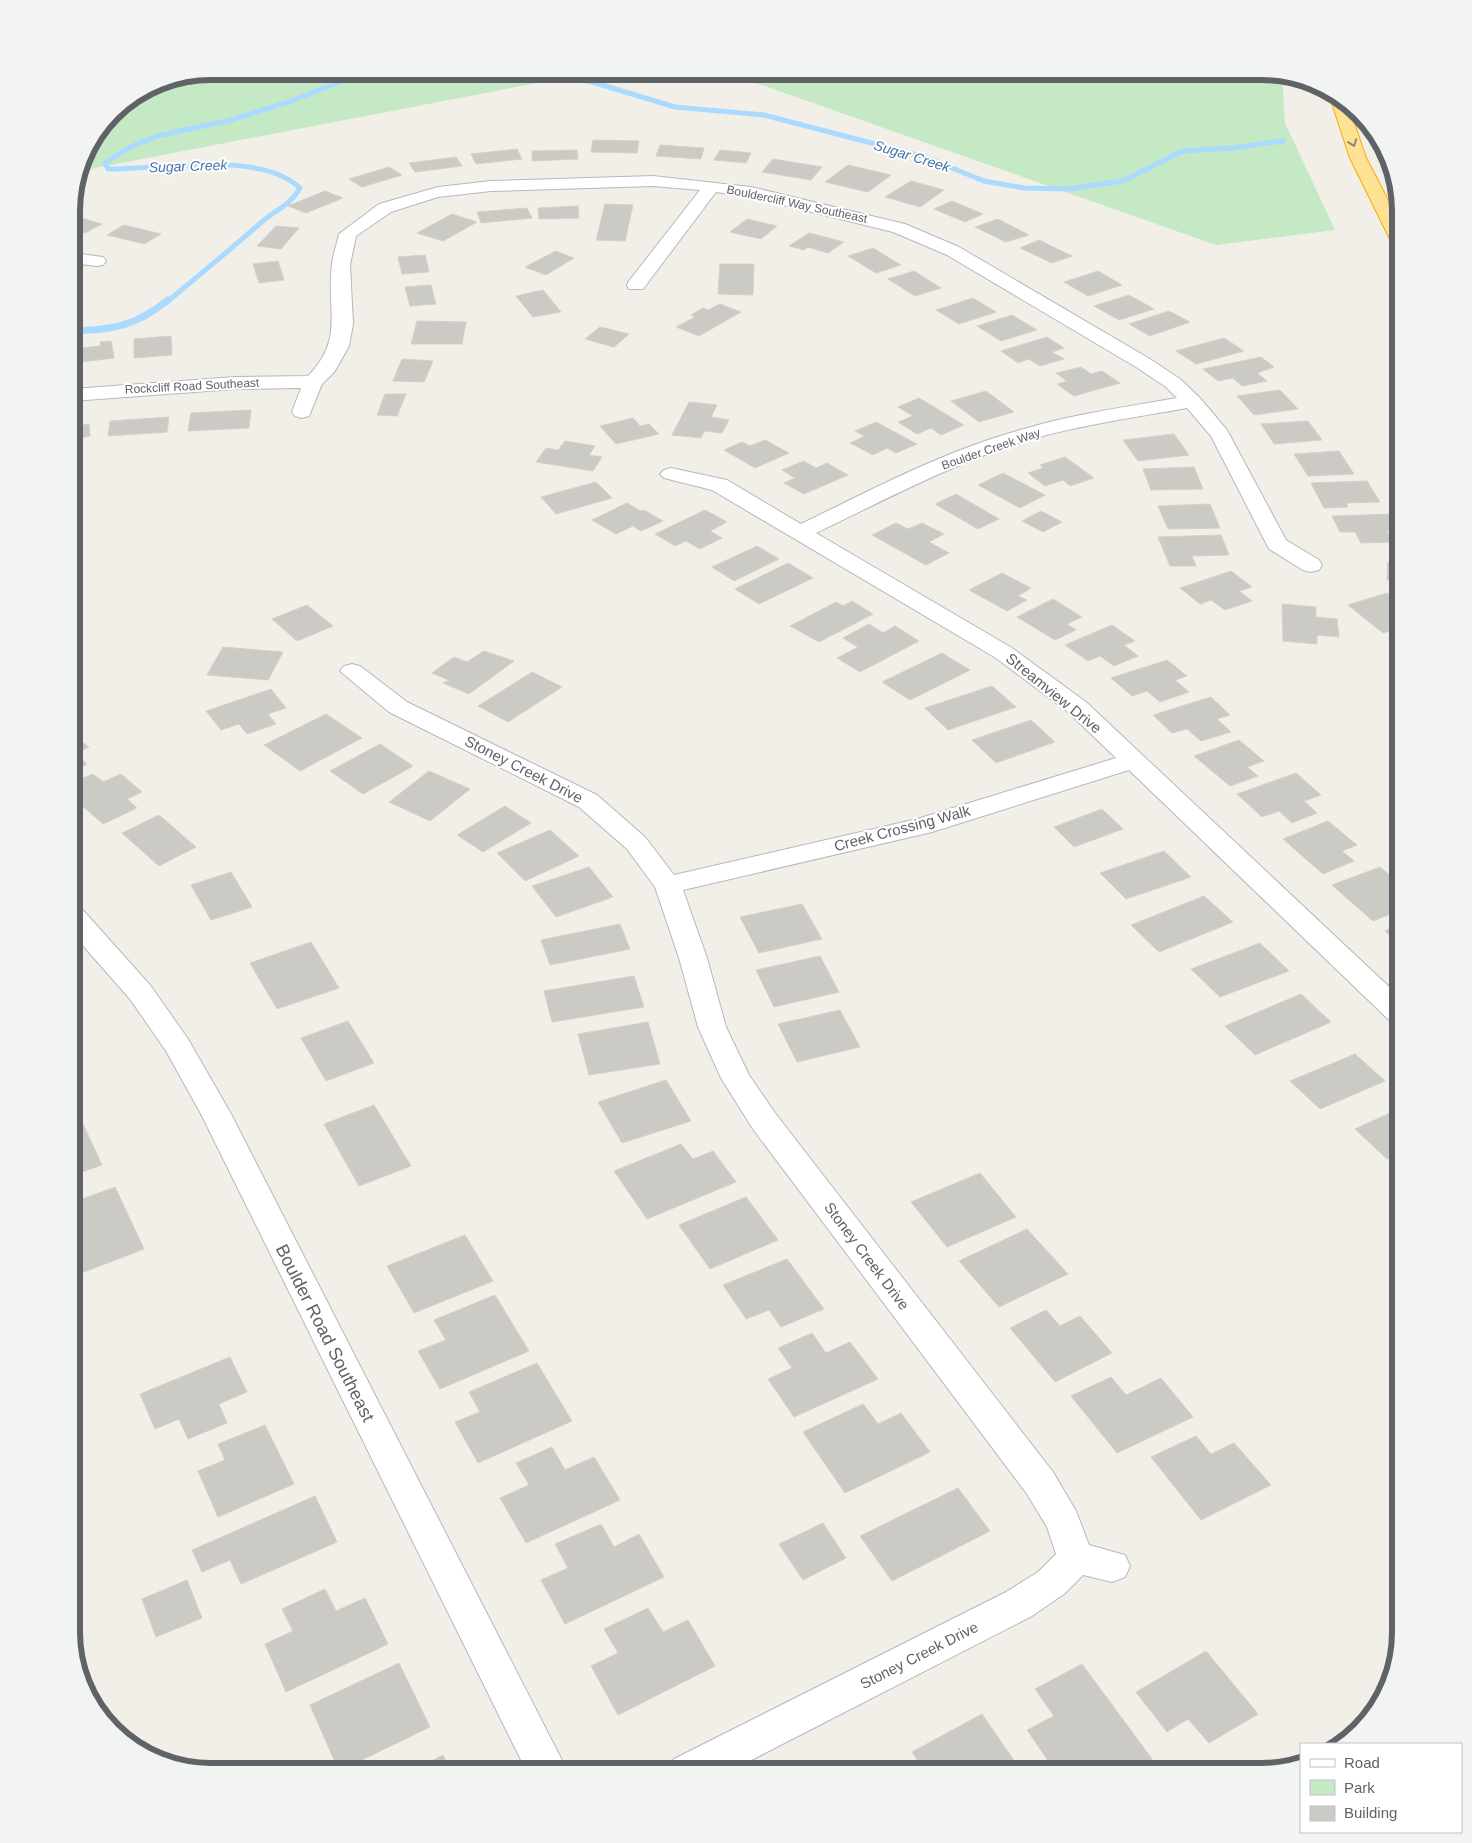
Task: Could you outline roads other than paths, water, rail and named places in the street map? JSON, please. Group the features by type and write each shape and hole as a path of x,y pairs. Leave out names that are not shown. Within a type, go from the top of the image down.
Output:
{"highway":[{"path":"1341,107 1358,158 1392,225"}],"street":[{"name":"Bouldercliff Way Southeast","path":"302,412 312,382 328,367 339,346 344,324 341,265 344,242 348,234 385,208 438,192 491,186 653,181 712,186 764,195 867,219 899,228 931,241 953,251 1143,363 1173,384 1192,401 1220,434 1277,544 1310,565"},
{"path":"636,286 712,186"},
{"path":"80,259 97,261"},
{"name":"Rockcliff Road Southeast","path":"80,393 215,384 312,382"},
{"name":"Boulder Creek Way","path":"801,532 937,468 1032,433 1192,401"},
{"name":"Streamview Drive","path":"671,474 719,485 1004,653 1077,708 1392,1006"},
{"name":"Stoney Creek Drive","path":"352,671 398,707 588,801 636,843 668,885 693,958 712,1027 736,1078 764,1121 1040,1483 1063,1522 1076,1558 1051,1583 1019,1604 706,1763"},
{"name":"Creek Crossing Walk","path":"668,885 923,826 1134,761"},
{"name":"Boulder Road Southeast","path":"80,924 140,992 188,1063 216,1114 543,1763"},
{"path":"1076,1558 1112,1566"}],"waterway":[{"name":"Sugar Creek","path":"167,302 287,203 300,188 282,176 260,169 235,165 208,164 108,169 105,163 130,147 157,136 227,121 289,102 344,80"},
{"name":"Sugar Creek","path":"582,80 675,107 764,115 925,157 984,181 1024,188 1067,189 1123,181 1182,151 1233,148 1283,141"},
{"name":"Sugar Creek","path":"80,330 112,328 123,325 145,316 168,300"}]}
